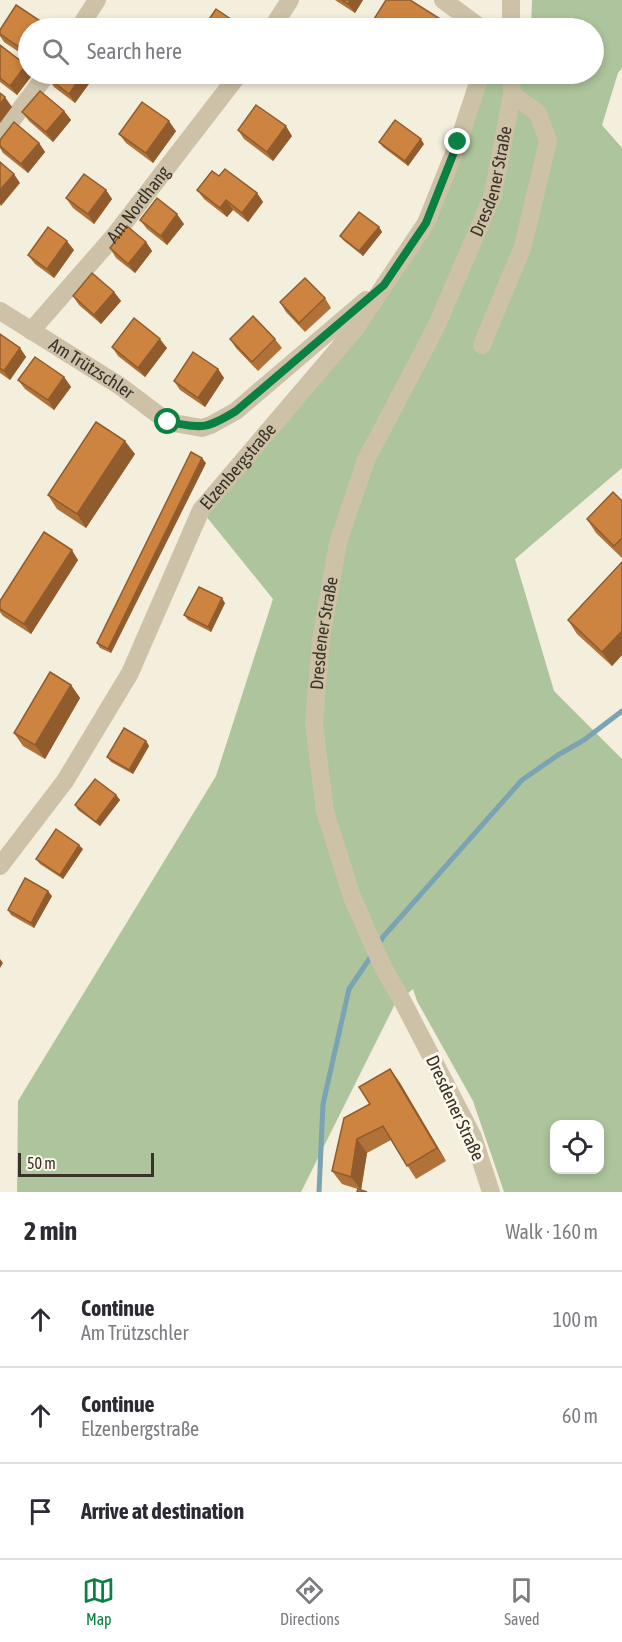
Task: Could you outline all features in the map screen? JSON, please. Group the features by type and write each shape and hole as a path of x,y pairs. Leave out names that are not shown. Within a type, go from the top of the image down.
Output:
{"street":[{"path":"85,18 97,0"},
{"path":"278,18 290,0"},
{"path":"443,0 468,18"},
{"path":"511,0 511,18"},
{"path":"0,136 39,84"},
{"name":"Am Nordhang","path":"32,331 114,236 231,84"},
{"name":"Elzenbergstraße","path":"0,866 65,781 130,673 201,510 355,329 426,223 458,142 478,84"},
{"name":"Dresdener Straße","path":"491,1192 472,1137 403,1002 383,968 352,897 325,811 314,723 323,628 338,543 366,460 436,327 493,195 512,94 512,84"},
{"path":"482,345 523,246 548,141 538,113 512,94"},
{"name":"Am Trützschler","path":"0,311 120,386 168,422 202,428 236,411 384,285"}],"green space":[{"path":"532,0 622,0 622,68 618,73 602,125 622,148 622,468 515,559 554,691 622,759 622,1192 504,1192 473,1101 417,1001 413,989 395,1004 301,1192 17,1192 18,1101 216,776 273,599 201,510 426,223 477,84 604,84 604,18 531,18"}],"building":[{"path":"386,0 410,0 439,18 375,18"},
{"path":"16,5 36,18 18,18 18,46 0,34 0,30"},
{"path":"216,9 229,18 210,18"},
{"path":"0,45 18,59 18,76 10,86 0,78"},
{"path":"56,84 76,84 69,94"},
{"path":"40,91 64,111 46,132 22,112"},
{"path":"0,93 5,97 0,105"},
{"path":"142,102 169,121 146,153 119,134"},
{"path":"256,105 286,126 267,152 238,130"},
{"path":"395,120 421,139 405,161 379,142"},
{"path":"14,122 39,143 21,164 0,146 0,140"},
{"path":"0,162 14,174 0,190"},
{"path":"225,169 257,193 242,213 226,200 220,208 197,190 212,171 219,176"},
{"path":"84,174 106,190 88,214 66,198"},
{"path":"157,198 177,214 161,236 140,220"},
{"path":"359,212 379,227 359,251 340,236"},
{"path":"127,226 146,242 128,264 110,248"},
{"path":"48,227 67,241 47,269 28,255"},
{"path":"92,273 114,292 94,315 73,296"},
{"path":"305,278 325,298 299,323 280,302"},
{"path":"253,316 275,339 252,362 230,339"},
{"path":"134,318 160,339 138,368 112,347"},
{"path":"0,334 20,348 4,371 0,368"},
{"path":"193,352 218,369 198,398 174,381"},
{"path":"35,357 64,377 48,400 18,380"},
{"path":"96,422 125,441 77,514 48,495"},
{"path":"191,452 202,458 108,649 97,643"},
{"path":"613,492 622,501 622,538 614,546 587,519"},
{"path":"44,532 72,550 24,624 0,609 0,601"},
{"path":"622,562 622,631 602,652 568,620"},
{"path":"199,587 222,598 208,627 184,615"},
{"path":"50,672 71,685 35,745 14,733"},
{"path":"124,728 146,741 129,770 107,757"},
{"path":"95,779 116,795 96,822 75,805"},
{"path":"56,829 79,845 60,875 36,859"},
{"path":"25,878 48,891 31,923 8,910"},
{"path":"390,1069 437,1148 407,1166 383,1126 357,1139 351,1177 332,1171 344,1118 370,1104 359,1087"}],"waterway":[{"path":"379,944 522,780 584,740 622,711"},
{"path":"319,1192 323,1104 349,989 372,955"}],"route":[{"path":"168,422 202,428 236,411 384,285 426,223 458,142"}]}
